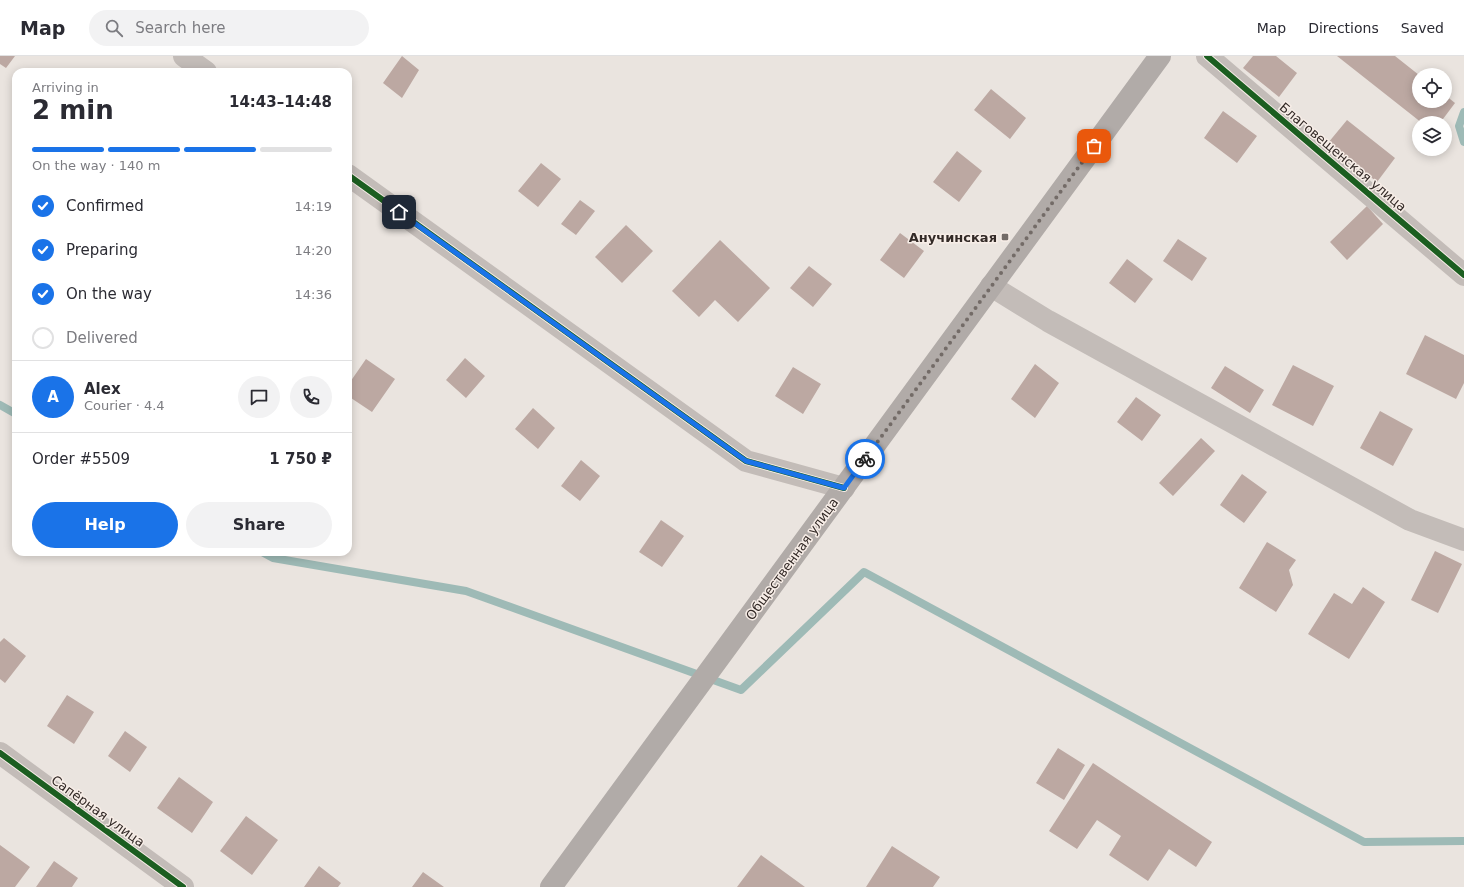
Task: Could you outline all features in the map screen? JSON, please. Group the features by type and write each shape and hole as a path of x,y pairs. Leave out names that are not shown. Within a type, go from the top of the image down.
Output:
{"main road":[{"name":"Общественная улица","path":"551,887 1160,56"}],"street":[{"path":"184,56 200,68"},
{"name":"Благовещенская улица","path":"1207,56 1464,275"},
{"path":"352,178 746,461 844,488"},
{"path":"991,286 1048,321 1410,520 1464,540"},
{"name":"Сапёрная улица","path":"0,753 184,887"}],"building":[{"path":"0,56 15,56 6,68 0,64"},
{"path":"402,56 419,70 402,98 383,83"},
{"path":"1253,56 1276,56 1297,73 1279,97 1243,68"},
{"path":"1337,56 1395,56 1412,69 1412,108 1451,108 1445,116 1413,116"},
{"path":"991,89 1026,118 1010,139 974,110"},
{"path":"1223,111 1257,136 1237,163 1204,138"},
{"path":"1347,120 1395,158 1377,182 1328,143"},
{"path":"957,151 982,171 959,202 933,182"},
{"path":"541,163 561,179 538,207 518,191"},
{"path":"580,200 595,211 576,235 561,224"},
{"path":"1367,206 1383,224 1347,260 1330,242"},
{"path":"626,225 653,251 622,283 595,257"},
{"path":"900,233 924,251 904,278 880,260"},
{"path":"1178,239 1207,258 1192,281 1163,261"},
{"path":"720,240 770,288 738,322 715,300 699,317 672,291"},
{"path":"1127,259 1153,279 1135,303 1109,283"},
{"path":"809,266 832,284 813,307 790,288"},
{"path":"1425,335 1464,355 1464,383 1456,399 1406,374"},
{"path":"465,358 485,376 466,398 446,380"},
{"path":"366,359 395,379 372,412 352,399 352,379"},
{"path":"1035,364 1059,383 1035,418 1011,399"},
{"path":"1293,365 1334,386 1313,426 1272,405"},
{"path":"1225,366 1264,390 1250,413 1211,388"},
{"path":"793,367 821,384 803,414 775,396"},
{"path":"1136,397 1161,415 1142,441 1117,422"},
{"path":"533,408 555,428 538,449 515,429"},
{"path":"1380,411 1413,429 1393,466 1360,448"},
{"path":"1201,438 1215,451 1173,496 1159,483"},
{"path":"581,460 600,476 580,501 561,486"},
{"path":"1242,474 1267,492 1244,523 1220,505"},
{"path":"661,520 684,536 662,567 639,552"},
{"path":"1267,542 1296,560 1289,570 1293,585 1276,612 1239,588"},
{"path":"1435,551 1462,564 1438,613 1411,600"},
{"path":"1363,587 1385,602 1349,659 1308,634 1334,593 1352,604"},
{"path":"4,638 26,656 5,683 0,679 0,642"},
{"path":"67,695 94,712 74,744 47,726"},
{"path":"125,731 147,747 130,772 108,756"},
{"path":"1058,748 1085,765 1064,800 1036,783"},
{"path":"1093,763 1212,842 1196,867 1169,849 1148,881 1109,855 1121,836 1097,820 1077,849 1049,831"},
{"path":"179,777 213,802 192,833 157,808"},
{"path":"246,816 278,840 252,875 220,851"},
{"path":"0,845 30,867 15,887 0,887"},
{"path":"892,846 940,877 933,887 866,887"},
{"path":"761,855 805,887 737,887"},
{"path":"54,861 78,878 72,887 36,887"},
{"path":"319,866 341,883 338,887 304,887"},
{"path":"423,872 444,887 412,887"}],"waterway":[{"path":"1464,112 1459,126 1464,142"},
{"path":"0,405 12,412"},
{"path":"269,556 273,558 466,591 741,690 864,572 1364,842 1464,841"}],"cycle path":[{"path":"1207,56 1464,275"},
{"path":"352,178 746,461 844,488"},
{"path":"0,753 183,887"}],"way so far":[{"path":"865,459 1094,146"}],"place":[{"name":"Анучинская","path":"1005,237"}],"route":[{"path":"399,212 746,461 844,488 865,459"}]}
